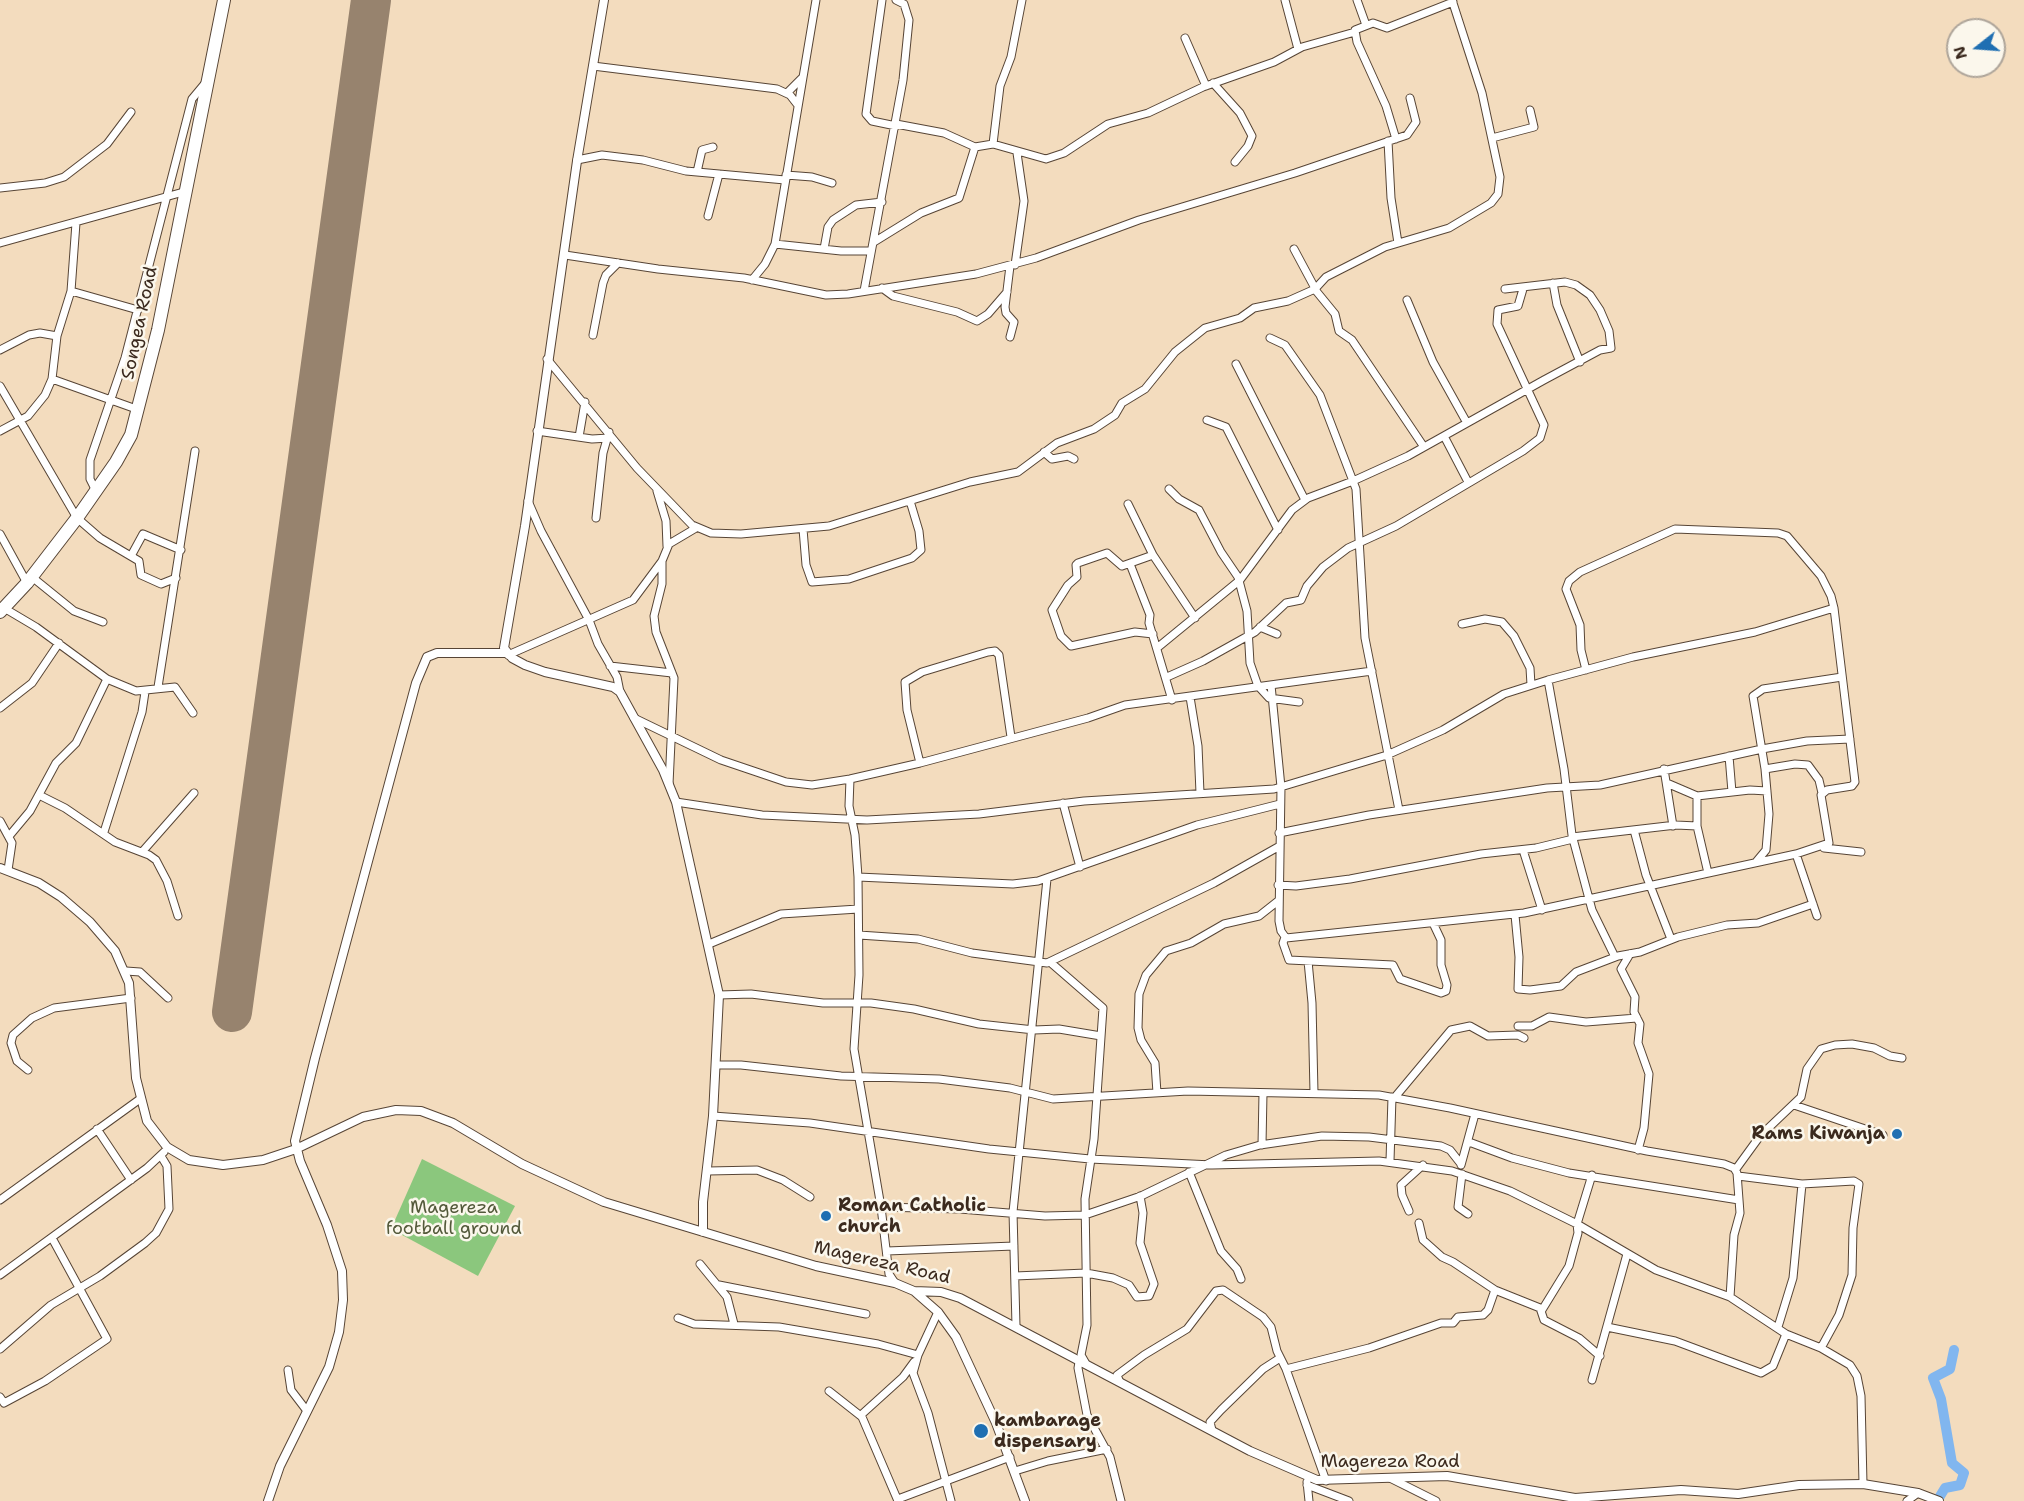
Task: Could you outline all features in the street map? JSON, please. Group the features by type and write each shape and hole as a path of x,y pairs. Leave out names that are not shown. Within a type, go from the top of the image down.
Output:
{"highway":[{"name":"Songea Road","path":"2,610 29,580 96,491 131,435 139,410 187,191 224,0"}],"street":[{"path":"507,654 504,641 528,499 577,160 604,0"},
{"path":"752,280 765,264 775,244 816,0"},
{"path":"547,359 585,402 609,436 696,528 718,534 803,529 835,524 977,480 1015,473 1064,439 1094,429 1115,416 1124,401 1144,389 1175,352 1205,328 1227,319 1240,318 1254,308 1285,302 1315,289 1336,272 1398,243 1458,224 1491,203 1498,194 1500,177 1482,93 1453,1 1387,28 1375,23 1366,25 1356,28 1355,32 1298,49 1274,62 1210,84 1148,113 1099,129 1057,156 1046,159 1017,153 993,144 975,147 944,133 872,121 866,114 882,0"},
{"path":"864,291 896,125 909,20 906,2 896,0"},
{"path":"993,144 1000,86 1011,57 1022,0"},
{"path":"1285,0 1298,49"},
{"path":"1357,0 1366,25"},
{"path":"1355,32 1386,106 1392,140 1391,198 1398,243"},
{"path":"1185,38 1210,84 1240,113 1252,136 1248,146 1236,162"},
{"path":"593,66 777,89 787,93 797,104"},
{"path":"787,93 802,78"},
{"path":"96,491 90,479 90,460 138,310 169,195 178,146 192,99 207,81"},
{"path":"565,255 752,280 826,295 937,281 1013,265 1139,220 1392,140 1411,132 1416,126 1410,99"},
{"path":"1492,138 1534,126 1530,110"},
{"path":"0,188 45,183 64,177 107,144 131,112"},
{"path":"698,172 702,150 713,147"},
{"path":"874,242 921,213 959,198 975,147"},
{"path":"1010,337 1014,324 1005,310 1024,201 1017,153"},
{"path":"577,160 602,155 643,160 672,169 719,174 812,177 832,183"},
{"path":"708,216 719,174"},
{"path":"0,243 187,191"},
{"path":"824,249 828,227 833,220 856,205 882,202"},
{"path":"0,431 19,421 37,407 52,379 57,336 71,291 76,223"},
{"path":"775,244 872,251"},
{"path":"1294,249 1315,289 1335,314 1339,331 1352,340 1424,447"},
{"path":"593,334 603,283 606,275 618,263"},
{"path":"1553,283 1557,305 1580,362"},
{"path":"1157,648 1240,580 1292,510 1305,500 1320,492 1353,481 1424,447 1600,350 1611,348 1607,326 1600,310 1586,292 1572,283 1553,283 1505,290"},
{"path":"882,288 893,296 957,312 976,321 988,314 1007,292"},
{"path":"1167,677 1203,661 1249,635 1286,603 1302,599 1307,586 1325,566 1359,541 1396,526 1524,451 1542,434 1544,425 1497,324 1498,310 1518,306 1523,289"},
{"path":"71,291 138,310"},
{"path":"1407,300 1433,362 1467,423"},
{"path":"0,350 29,335 40,333 57,336"},
{"path":"1269,338 1285,345 1320,394 1353,481 1358,502 1363,628 1399,810"},
{"path":"1236,364 1305,500"},
{"path":"52,379 139,410"},
{"path":"0,386 76,518 92,532 139,561 139,573 148,579 164,584 176,578"},
{"path":"579,437 585,402"},
{"path":"1207,420 1226,427 1278,530"},
{"path":"537,431 579,437 609,436"},
{"path":"596,518 609,436"},
{"path":"1444,436 1468,482"},
{"path":"158,687 195,451"},
{"path":"1044,452 1052,459 1068,456 1074,459"},
{"path":"268,1501 280,1466 336,1349 344,1300 343,1280 337,1250 296,1149 299,1119 422,665 427,657 437,653 507,654 633,600 662,561 667,546 666,520 654,486"},
{"path":"1169,489 1179,499 1199,510 1221,552 1240,580 1249,635 1250,663 1258,686 1273,699 1299,702"},
{"path":"528,499 542,531 589,620 598,644 618,681 620,692 669,784 709,944 719,995 713,1116 703,1232"},
{"path":"803,529 806,565 812,582 849,579 912,558 921,550 919,531 910,501"},
{"path":"1128,504 1153,555 1195,618"},
{"path":"667,546 672,540 696,528"},
{"path":"1586,670 1581,650 1581,626 1567,593 1569,581 1584,569 1672,530 1778,533 1787,536 1821,576 1834,608 1854,784 1822,792"},
{"path":"0,534 29,580 74,611 103,622"},
{"path":"131,556 138,539 146,534 181,550"},
{"path":"1152,634 1135,632 1071,646 1064,641 1054,620 1053,607 1068,585 1077,577 1077,563 1107,553 1119,565 1130,564 1153,555"},
{"path":"662,561 662,584 654,620 672,673 674,687 669,784"},
{"path":"1130,564 1150,615 1152,634 1167,677 1172,700"},
{"path":"675,802 762,815 851,819 979,814 1063,803 1281,787 1387,755 1443,730 1501,696 1531,685 1633,657 1755,632 1834,608"},
{"path":"2,610 59,643 106,679 145,692 158,687 170,686"},
{"path":"1462,624 1485,619 1502,622 1515,636 1530,668 1531,685"},
{"path":"1260,627 1277,634"},
{"path":"0,708 32,683 59,643"},
{"path":"920,763 906,710 905,682 922,672 988,652 999,654 1011,737"},
{"path":"507,654 545,672 613,687 620,692"},
{"path":"610,666 672,673"},
{"path":"634,718 721,760 786,782 812,784 850,779 920,763 1088,718 1125,705 1372,671"},
{"path":"161,672 170,686 180,691 193,713"},
{"path":"1755,862 1766,850 1767,791 1762,749 1752,700 1754,694 1763,689 1804,681 1842,677"},
{"path":"10,836 39,795 56,763 76,743 106,679"},
{"path":"1548,680 1573,838 1590,901 1615,957"},
{"path":"1271,685 1281,787 1278,847 1279,924 1285,937 1283,943 1289,960 1393,965 1400,980 1421,984 1437,993 1443,992 1448,985 1441,965 1442,945 1433,923"},
{"path":"104,832 139,721 145,692"},
{"path":"1190,697 1198,746 1200,793"},
{"path":"1279,833 1399,810 1565,786 1600,785 1664,769 1808,741 1850,739"},
{"path":"1729,756 1732,792"},
{"path":"1285,937 1304,938 1515,915 1590,901 1796,854 1827,844 1829,841 1822,792 1819,780 1808,765 1795,764 1765,769"},
{"path":"1664,769 1669,784 1673,826"},
{"path":"850,779 851,819 858,877 859,935 858,1003 854,1049 881,1207 889,1274 896,1283"},
{"path":"1669,784 1697,796 1767,791"},
{"path":"142,852 194,793"},
{"path":"39,795 65,808 122,846 149,855 161,868 178,916"},
{"path":"1697,796 1698,826 1708,873"},
{"path":"1063,803 1080,867"},
{"path":"858,877 1013,884 1047,879 1197,825 1280,804"},
{"path":"0,820 10,836 12,854 4,869"},
{"path":"1278,885 1296,886 1343,880 1477,855 1523,849 1573,838 1673,826 1698,826"},
{"path":"1634,830 1650,886 1671,939"},
{"path":"859,935 918,939 972,953 1039,963 1050,962 1214,883 1278,847"},
{"path":"1818,848 1861,852"},
{"path":"1523,849 1542,910"},
{"path":"1796,854 1816,916"},
{"name":"Magereza Road","path":"4,869 39,883 76,909 102,935 126,971 131,998 140,1099 147,1121 167,1148 189,1160 223,1165 264,1160 296,1149 363,1117 396,1110 421,1111 453,1123 522,1164 604,1202 825,1268 896,1283 914,1291 951,1295 1085,1362 1307,1481 1447,1476 1575,1498 1681,1490 1738,1494 1799,1485 1863,1484 1918,1493 1939,1501"},
{"path":"1016,1326 1013,1212 1029,1029 1039,963 1047,879"},
{"path":"1157,1093 1155,1063 1138,1028 1139,994 1146,975 1166,951 1191,943 1224,924 1259,916 1278,901"},
{"path":"1515,915 1519,990 1558,987 1566,983 1575,973 1615,957 1671,939 1727,925 1758,924 1813,904"},
{"path":"709,944 782,914 858,909"},
{"path":"1630,954 1621,969 1635,997 1634,1009 1640,1024 1639,1046 1650,1074 1644,1128 1638,1150"},
{"path":"1308,961 1312,1003 1314,1093"},
{"path":"1050,962 1086,995 1102,1005 1098,1096 1085,1215 1086,1328 1081,1355 1085,1362 1078,1362 1078,1368 1087,1415 1113,1463 1120,1501"},
{"path":"126,971 140,972 168,998"},
{"path":"719,995 752,994 824,1003 858,1003 914,1009 973,1023 1029,1029 1059,1029 1101,1036"},
{"path":"27,1070 17,1061 11,1043 13,1035 32,1018 54,1008 131,998"},
{"path":"1518,1026 1532,1026 1549,1017 1586,1022 1637,1018"},
{"path":"1390,1161 1393,1097 1450,1030 1470,1026 1488,1036 1518,1035 1524,1038"},
{"path":"1730,1298 1734,1239 1740,1216 1737,1173 1760,1136 1804,1093 1806,1074 1811,1061 1824,1048 1842,1044 1865,1046 1902,1058"},
{"path":"716,1065 734,1064 819,1074 939,1079 991,1085 1053,1099 1157,1093 1314,1093 1393,1097 1638,1150 1724,1164 1737,1173 1802,1185 1854,1181 1860,1186 1853,1228 1852,1275 1839,1315 1821,1348"},
{"path":"1262,1145 1263,1093"},
{"path":"0,1200 140,1099"},
{"path":"1794,1105 1883,1135"},
{"path":"1468,1214 1458,1207 1460,1174 1475,1113"},
{"path":"713,1116 810,1123 1018,1152 1090,1159 1204,1164 1390,1161 1423,1165 1460,1174 1510,1191 1577,1224 1656,1270 1730,1298 1786,1334 1821,1348 1850,1365 1857,1376 1861,1396 1863,1484"},
{"path":"97,1128 131,1180"},
{"path":"881,1207 1013,1212 1044,1216 1085,1215 1140,1197 1204,1164 1262,1145 1336,1135 1391,1139 1447,1148 1461,1164"},
{"path":"1469,1142 1512,1158 1569,1173 1739,1200"},
{"path":"0,1275 131,1180 161,1156 167,1148"},
{"path":"0,1349 51,1305 145,1243 162,1224 169,1209 167,1166 161,1156"},
{"path":"1409,1211 1402,1195 1401,1185 1423,1165"},
{"path":"708,1171 757,1170 783,1180 810,1197"},
{"path":"1188,1172 1221,1251 1237,1269 1241,1278"},
{"path":"1592,1175 1577,1224 1578,1233 1569,1266 1542,1310 1544,1320 1579,1338 1600,1356"},
{"path":"1778,1327 1793,1278 1802,1185"},
{"path":"1015,1276 1086,1274 1113,1278 1127,1284 1139,1298 1150,1295 1154,1284 1140,1243 1143,1213 1140,1197"},
{"path":"1419,1222 1421,1236 1434,1251 1495,1290 1542,1310"},
{"path":"1,1403 45,1380 107,1339 52,1238"},
{"path":"887,1251 1014,1246"},
{"path":"1592,1380 1627,1254"},
{"path":"700,1264 729,1301 730,1316 734,1324"},
{"path":"718,1285 866,1314"},
{"path":"1119,1380 1117,1375 1187,1329 1219,1289 1268,1322 1326,1481"},
{"path":"1286,1369 1369,1348 1441,1323 1453,1323 1458,1317 1484,1314 1488,1310 1495,1290"},
{"path":"914,1291 938,1312 957,1336 1010,1457 1025,1501"},
{"path":"861,1415 903,1377 917,1357 938,1312"},
{"path":"678,1318 694,1324 734,1324 779,1328 878,1344 917,1357"},
{"path":"1607,1327 1675,1341 1761,1373 1773,1366 1786,1334"},
{"path":"917,1357 913,1377 928,1413 951,1501"},
{"path":"1212,1430 1210,1422 1216,1415 1263,1370 1280,1358"},
{"path":"288,1370 291,1390 307,1411"},
{"path":"829,1390 861,1415 898,1500 1010,1457"},
{"path":"1015,1471 1107,1449"},
{"path":"1389,1477 1436,1501"},
{"path":"1307,1481 1309,1501"},
{"path":"1307,1481 1349,1501"},
{"path":"1907,1501 1918,1493"}],"green space":[{"name":"Magereza football ground","path":"422,1159 515,1206 478,1276 391,1229"}],"waterway":[{"path":"1937,1501 1945,1488 1960,1485 1964,1473 1952,1463 1941,1399 1933,1378 1950,1369 1954,1350"}],"runway":[{"path":"232,1012 371,0"}],"place":[{"name":"Rams Kiwanja","path":"1897,1134"},
{"name":"Roman Catholic church","path":"826,1216"},
{"name":"kambarage dispensary","path":"981,1431"}]}
